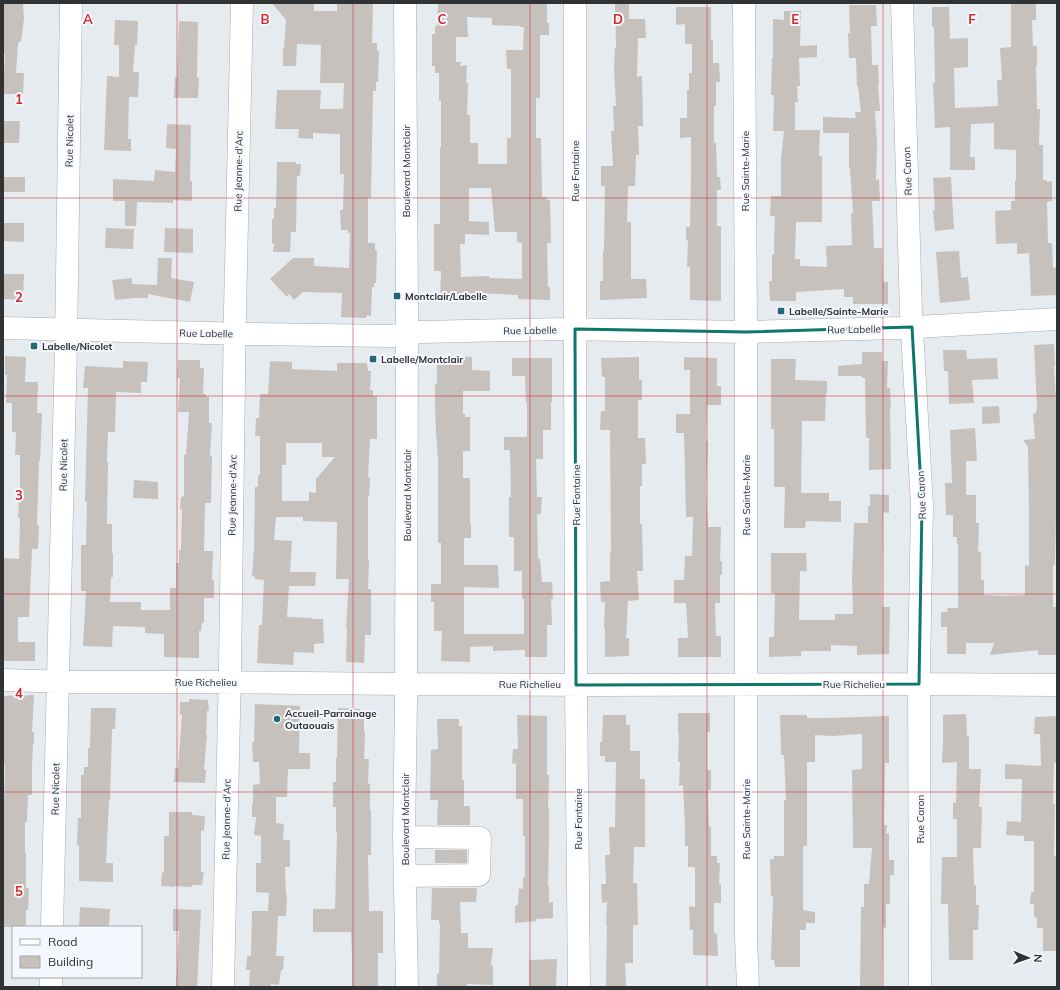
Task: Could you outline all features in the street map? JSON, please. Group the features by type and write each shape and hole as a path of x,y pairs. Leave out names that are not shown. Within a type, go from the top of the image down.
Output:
{"street":[{"name":"Rue Nicolet","path":"52,926 66,330 71,3"},
{"name":"Rue Jeanne-d'Arc","path":"222,987 230,668 242,3"},
{"name":"Boulevard Montclair","path":"405,3 407,334 404,837 407,987"},
{"name":"Rue Fontaine","path":"575,3 576,684 579,987"},
{"name":"Rue Sainte-Marie","path":"744,3 747,684 746,937 748,987"},
{"name":"Rue Caron","path":"902,3 912,327 922,505 919,662 920,987"},
{"name":"Rue Labelle","path":"3,328 235,334 391,336 421,332 575,329 746,332 912,327 1057,319"},
{"name":"Rue Richelieu","path":"3,680 406,684 1057,685"},
{"path":"404,837 480,838 479,875 405,876"}],"highlighted area":[{"path":"912,327 922,505 919,684 576,685 575,329 746,332"}],"building":[{"path":"3,3 23,3 24,19 21,41 18,43 16,73 24,73 23,94 3,94 5,54 3,54"},
{"path":"272,3 314,3 314,11 337,11 337,3 373,3 372,43 377,43 377,51 379,51 378,82 376,82 376,91 373,91 371,198 368,197 368,243 375,243 375,250 377,251 376,283 374,283 374,287 372,287 371,316 367,315 366,318 341,317 342,293 303,292 294,300 289,294 287,297 270,279 293,258 314,258 314,266 349,268 350,233 348,233 348,230 341,230 340,210 343,210 344,174 340,174 340,134 313,133 313,139 298,138 299,129 275,129 277,90 321,90 320,109 343,109 344,83 320,83 321,45 297,44 296,66 283,66 286,20"},
{"path":"547,3 547,23 549,23 549,35 540,35 540,98 536,98 536,138 541,138 542,197 547,197 547,200 550,200 551,243 547,243 548,287 550,287 550,300 518,299 518,295 476,293 476,296 470,296 470,302 440,301 441,271 434,271 434,224 440,224 441,101 439,101 439,73 435,73 435,66 432,66 432,34 435,34 435,26 437,26 438,4","holes":["467,17 492,18 492,25 524,27 523,50 506,50 507,69 511,69 511,138 507,138 507,164 478,164 478,143 470,143 470,115 467,115 467,65 460,66 461,62 456,62 456,37 468,37","469,188 491,188 495,232 517,232 517,242 522,243 522,279 489,278 489,276 461,277 460,244 465,244 465,234 489,235 489,222 469,221"]},
{"path":"615,3 629,3 629,19 645,19 646,38 638,38 637,77 642,76 643,126 638,126 639,155 636,155 635,186 628,186 627,222 631,222 631,279 646,279 647,298 600,300 600,281 603,281 605,186 601,186 601,166 613,166 611,131 614,131 613,106 616,106 614,68 616,48"},
{"path":"1011,3 1036,3 1036,20 1032,20 1033,46 1037,46 1037,109 1040,109 1039,145 1043,145 1043,180 1047,180 1047,182 1052,181 1052,201 1047,202 1048,243 1052,243 1053,268 1056,267 1057,295 1031,296 1029,253 1017,254 1017,243 996,244 995,211 1011,210 1011,201 1015,201 1016,150 994,149 994,123 971,124 970,157 975,157 975,170 950,170 950,127 935,128 933,83 935,83 934,27 932,27 932,7 949,7 950,39 968,38 968,67 954,68 955,108 998,106 997,80 1002,80 1000,48 1011,47"},
{"path":"849,5 876,5 877,26 871,26 872,65 878,65 879,84 880,111 875,111 877,143 876,180 879,179 880,201 872,201 874,248 882,248 883,282 888,282 888,304 853,304 853,297 844,297 844,289 796,292 796,301 770,301 769,281 772,281 775,216 770,216 771,196 781,196 781,158 784,131 773,131 774,95 771,95 773,19 784,20 784,11 801,11 800,46 817,45 817,57 799,58 800,86 797,86 798,102 795,102 795,130 820,130 819,156 822,156 822,222 796,222 795,259 800,259 800,266 827,267 826,246 852,245 851,213 853,213 849,168 849,133 823,133 823,117 856,118 855,112 861,112 857,86 856,58 849,58"},
{"path":"676,7 711,7 713,63 719,63 720,82 716,82 716,106 714,106 714,143 716,143 717,177 720,177 721,190 717,190 717,226 721,226 721,301 690,300 690,267 687,267 688,240 686,240 686,227 690,227 691,137 680,138 680,118 687,118 687,90 689,90 689,73 692,73 692,44 685,44 685,24 676,25"},
{"path":"115,20 138,21 137,45 135,45 133,72 139,72 138,97 129,97 128,139 131,139 131,151 104,150 107,76 119,77 119,45 114,45"},
{"path":"179,21 198,22 198,98 174,98 175,77 177,78"},
{"path":"3,121 20,121 19,143 3,143"},
{"path":"167,124 191,125 190,181 192,181 192,201 173,200 173,203 137,202 136,226 125,226 125,201 113,201 113,179 154,181 155,170 175,172 176,149 166,148"},
{"path":"277,162 296,162 296,164 301,164 300,176 297,176 296,232 291,232 290,252 273,252 274,244 272,243 272,219 274,219 274,208 276,208"},
{"path":"3,177 25,177 25,192 3,192"},
{"path":"951,177 954,229 935,231 933,210 935,210 933,178"},
{"path":"3,223 24,223 24,242 3,241"},
{"path":"106,228 134,229 133,249 105,248"},
{"path":"165,228 193,229 193,253 164,252"},
{"path":"959,251 961,278 968,277 970,300 940,303 936,252"},
{"path":"158,258 172,258 171,278 194,282 190,302 148,294 148,298 115,300 112,280 132,278 132,284 157,285"},
{"path":"3,274 24,274 23,300 3,299"},
{"path":"1054,344 1057,417 1057,513 1055,565 1053,565 1053,607 1057,607 1057,655 1038,655 1038,650 990,655 994,643 966,643 966,654 947,654 947,627 941,627 941,612 948,612 947,608 958,608 958,544 957,537 953,537 953,515 946,515 945,483 952,483 950,430 975,428 977,461 966,461 966,495 976,495 976,523 979,523 978,551 981,552 981,580 984,580 984,595 1025,595 1025,565 1029,566 1029,513 1028,447 1023,440 1035,439 1033,414 1036,413 1037,407 1034,345"},
{"path":"943,350 966,350 967,359 997,358 998,379 972,380 974,403 949,404 948,371 944,371"},
{"path":"862,352 882,352 882,361 888,361 887,388 890,388 891,407 891,469 869,470 869,438 866,438 865,378 862,378 862,376 838,376 838,366 862,364"},
{"path":"5,356 26,357 25,382 38,382 37,413 42,413 37,525 39,526 38,549 32,549 29,617 18,617 18,642 35,642 35,661 3,661 3,558 19,559 20,518 18,518 20,500 20,455 15,455 16,432 12,432 12,403 6,403 7,375 5,375"},
{"path":"437,357 472,357 472,370 490,371 490,391 463,391 463,414 465,414 465,417 470,417 470,451 463,451 463,478 470,478 471,524 471,538 464,538 464,565 498,565 499,588 464,587 464,634 524,634 522,571 514,571 514,537 509,537 509,497 511,497 510,450 504,450 504,437 527,437 527,403 525,376 512,376 512,358 552,358 551,430 543,430 543,459 536,459 537,497 542,497 541,514 537,514 538,559 540,559 542,582 552,582 553,599 551,599 552,625 547,625 547,657 525,657 525,650 493,651 493,646 470,647 470,662 441,661 442,631 434,631 434,602 431,602 431,584 441,584 441,543 438,543 438,458 435,404"},
{"path":"639,357 639,380 642,380 642,400 638,400 638,438 645,438 646,464 642,464 642,486 640,486 640,524 642,524 643,571 637,571 639,600 628,601 626,638 629,638 629,656 605,657 605,602 601,602 600,582 610,581 610,430 600,430 601,411 605,411 605,377 602,377 601,358"},
{"path":"684,357 717,358 717,386 721,386 721,405 707,405 706,441 708,441 706,489 708,527 721,527 720,561 722,561 722,575 720,575 720,603 715,603 716,636 721,636 721,657 678,657 678,638 688,638 686,603 674,603 674,580 684,580 685,556 692,556 693,517 686,517 684,433 676,433 676,414 690,414 690,370 684,370"},
{"path":"771,359 796,359 795,380 827,381 825,421 802,421 801,493 829,493 829,501 841,501 841,522 806,521 805,528 784,528 785,487 774,487 774,429 771,429"},
{"path":"178,360 200,360 200,368 204,368 203,394 206,394 206,397 209,397 209,423 212,423 210,456 212,456 211,503 205,503 204,551 213,551 212,580 214,580 214,598 204,598 204,623 202,623 201,631 199,631 199,658 164,657 164,634 145,633 145,627 113,626 112,647 83,646 86,591 81,591 81,545 86,545 87,502 85,502 88,388 83,388 85,366 123,368 123,361 148,362 147,382 141,382 141,393 116,392 115,432 108,432 107,524 112,524 113,553 113,577 111,577 110,602 141,602 141,610 170,610 170,588 176,588 176,563 179,563 179,550 181,550 182,509 180,509 181,497 184,496 184,455 186,455 189,412 178,412 180,378 177,378"},
{"path":"270,361 292,362 292,369 337,371 337,363 367,363 368,371 371,371 370,390 373,390 373,396 377,396 377,439 370,439 368,477 370,477 368,496 368,589 371,589 371,635 365,635 364,663 346,662 346,628 349,579 336,579 337,522 303,521 303,517 276,517 274,540 292,541 290,572 316,572 315,586 289,586 287,617 323,619 324,643 314,644 314,653 294,652 293,665 257,663 259,625 262,625 264,580 255,579 255,577 252,576 255,487 258,487 258,475 260,475 260,436 255,436 256,418 259,418 260,394 268,394","holes":["286,443 322,443 322,457 335,457 316,479 316,493 309,492 309,501 282,501 282,465 286,465"]},
{"path":"999,406 1000,423 982,424 982,407"},
{"path":"134,480 158,482 158,499 133,498"},
{"path":"870,494 889,495 889,513 883,512 882,607 890,607 889,654 857,655 857,646 831,645 831,651 801,651 801,656 769,657 769,637 774,637 775,593 771,593 771,553 806,553 807,571 800,571 799,620 835,620 835,614 853,614 852,579 854,523 868,523"},
{"path":"34,695 32,732 34,732 34,744 32,795 28,795 27,822 25,822 26,888 29,888 28,910 26,910 26,926 12,927 3,927 3,802 5,765 3,765 3,696"},
{"path":"189,699 208,700 209,711 207,711 207,735 204,769 206,770 205,783 174,782 175,768 178,768 182,715 180,715 180,702 189,702"},
{"path":"255,704 300,706 299,753 310,753 310,769 288,769 287,797 276,797 276,823 284,824 283,840 290,840 290,867 285,867 287,895 286,916 278,916 276,956 284,956 283,970 281,970 279,985 271,984 271,987 249,987 250,970 246,970 247,956 251,956 252,911 268,911 269,893 256,892 256,863 261,863 261,836 254,835 256,817 252,817 253,785 260,784 259,762 253,762 252,742 254,742"},
{"path":"91,708 116,708 115,729 112,729 106,863 113,863 113,882 79,881 79,845 77,845 78,818 81,818 81,775 84,775 84,767 88,767"},
{"path":"338,708 360,709 360,714 364,715 364,759 369,759 368,784 370,784 371,810 371,855 368,855 369,911 383,911 383,953 378,953 378,987 352,987 351,932 313,932 313,909 335,909 337,832 336,807 333,807 333,782 336,782"},
{"path":"678,713 710,713 710,732 707,732 707,770 711,770 711,790 708,790 709,827 711,827 711,856 717,856 717,863 720,863 719,884 721,884 721,903 714,903 714,934 717,933 718,956 693,955 693,930 690,930 689,906 695,907 695,867 688,867 688,846 685,846 683,785 679,786 680,762 678,762"},
{"path":"966,714 967,736 969,737 969,769 981,769 979,807 982,807 981,848 973,848 976,905 979,905 978,930 973,930 973,960 949,960 948,904 941,904 942,857 957,857 957,819 953,819 953,803 956,803 957,762 942,763 943,715"},
{"path":"517,715 547,716 547,775 549,775 548,886 549,903 553,902 553,918 536,919 536,921 515,923 515,906 518,905 519,888 523,889 523,877 525,877 523,799 516,799 516,763 512,764 513,749 518,749"},
{"path":"603,715 626,715 626,725 630,725 630,751 640,751 640,779 645,779 645,847 634,847 633,883 637,883 638,925 633,925 633,963 625,963 626,987 606,987 607,902 602,903 601,884 606,884 605,855 610,855 609,827 615,827 616,762 605,762 605,756 600,756"},
{"path":"780,715 807,715 807,718 889,716 889,763 885,763 884,825 887,825 886,834 889,833 889,860 894,860 894,875 890,875 890,904 886,904 886,928 883,927 882,987 860,987 861,907 864,907 864,884 869,884 872,848 853,848 852,770 862,769 862,734 832,736 815,735 815,762 807,762 807,846 803,846 803,910 815,912 815,923 806,923 806,930 800,930 800,967 775,967 774,960 771,960 773,896 771,896 770,859 774,859 774,856 784,856 784,800 786,800 784,755 781,755"},
{"path":"1057,716 1057,763 1054,763 1053,804 1055,804 1054,856 1057,856 1057,951 1043,951 1043,928 1037,928 1037,918 1034,917 1034,904 1030,904 1031,892 1034,892 1034,841 1024,841 1024,836 1006,835 1007,821 1021,822 1022,779 1005,779 1005,764 1041,766 1040,734 1034,734 1035,717"},
{"path":"437,719 459,719 459,726 462,726 462,780 464,780 464,806 470,806 470,825 437,825 438,800 430,800 431,750 438,749"},
{"path":"169,812 192,812 192,815 205,816 204,831 201,830 201,872 204,872 202,885 192,885 192,887 161,886 162,872 164,873 164,836 169,836"},
{"path":"435,850 467,850 467,863 435,863"},
{"path":"432,888 477,888 476,902 460,902 461,933 468,933 468,948 493,948 491,966 493,965 493,985 467,984 467,987 437,987 437,974 439,974 440,924 439,920 431,920"},
{"path":"80,907 110,909 109,926 79,926"},
{"path":"173,909 201,910 197,987 176,986 179,931 173,931"},
{"path":"557,959 556,987 529,987 529,960"}],"place":[{"name":"Montclair/Labelle","path":"397,296"},
{"name":"Labelle/Sainte-Marie","path":"781,311"},
{"name":"Labelle/Nicolet","path":"34,346"},
{"name":"Labelle/Montclair","path":"373,359"},
{"name":"Accueil-Parrainage Outaouais","path":"277,719"}]}
